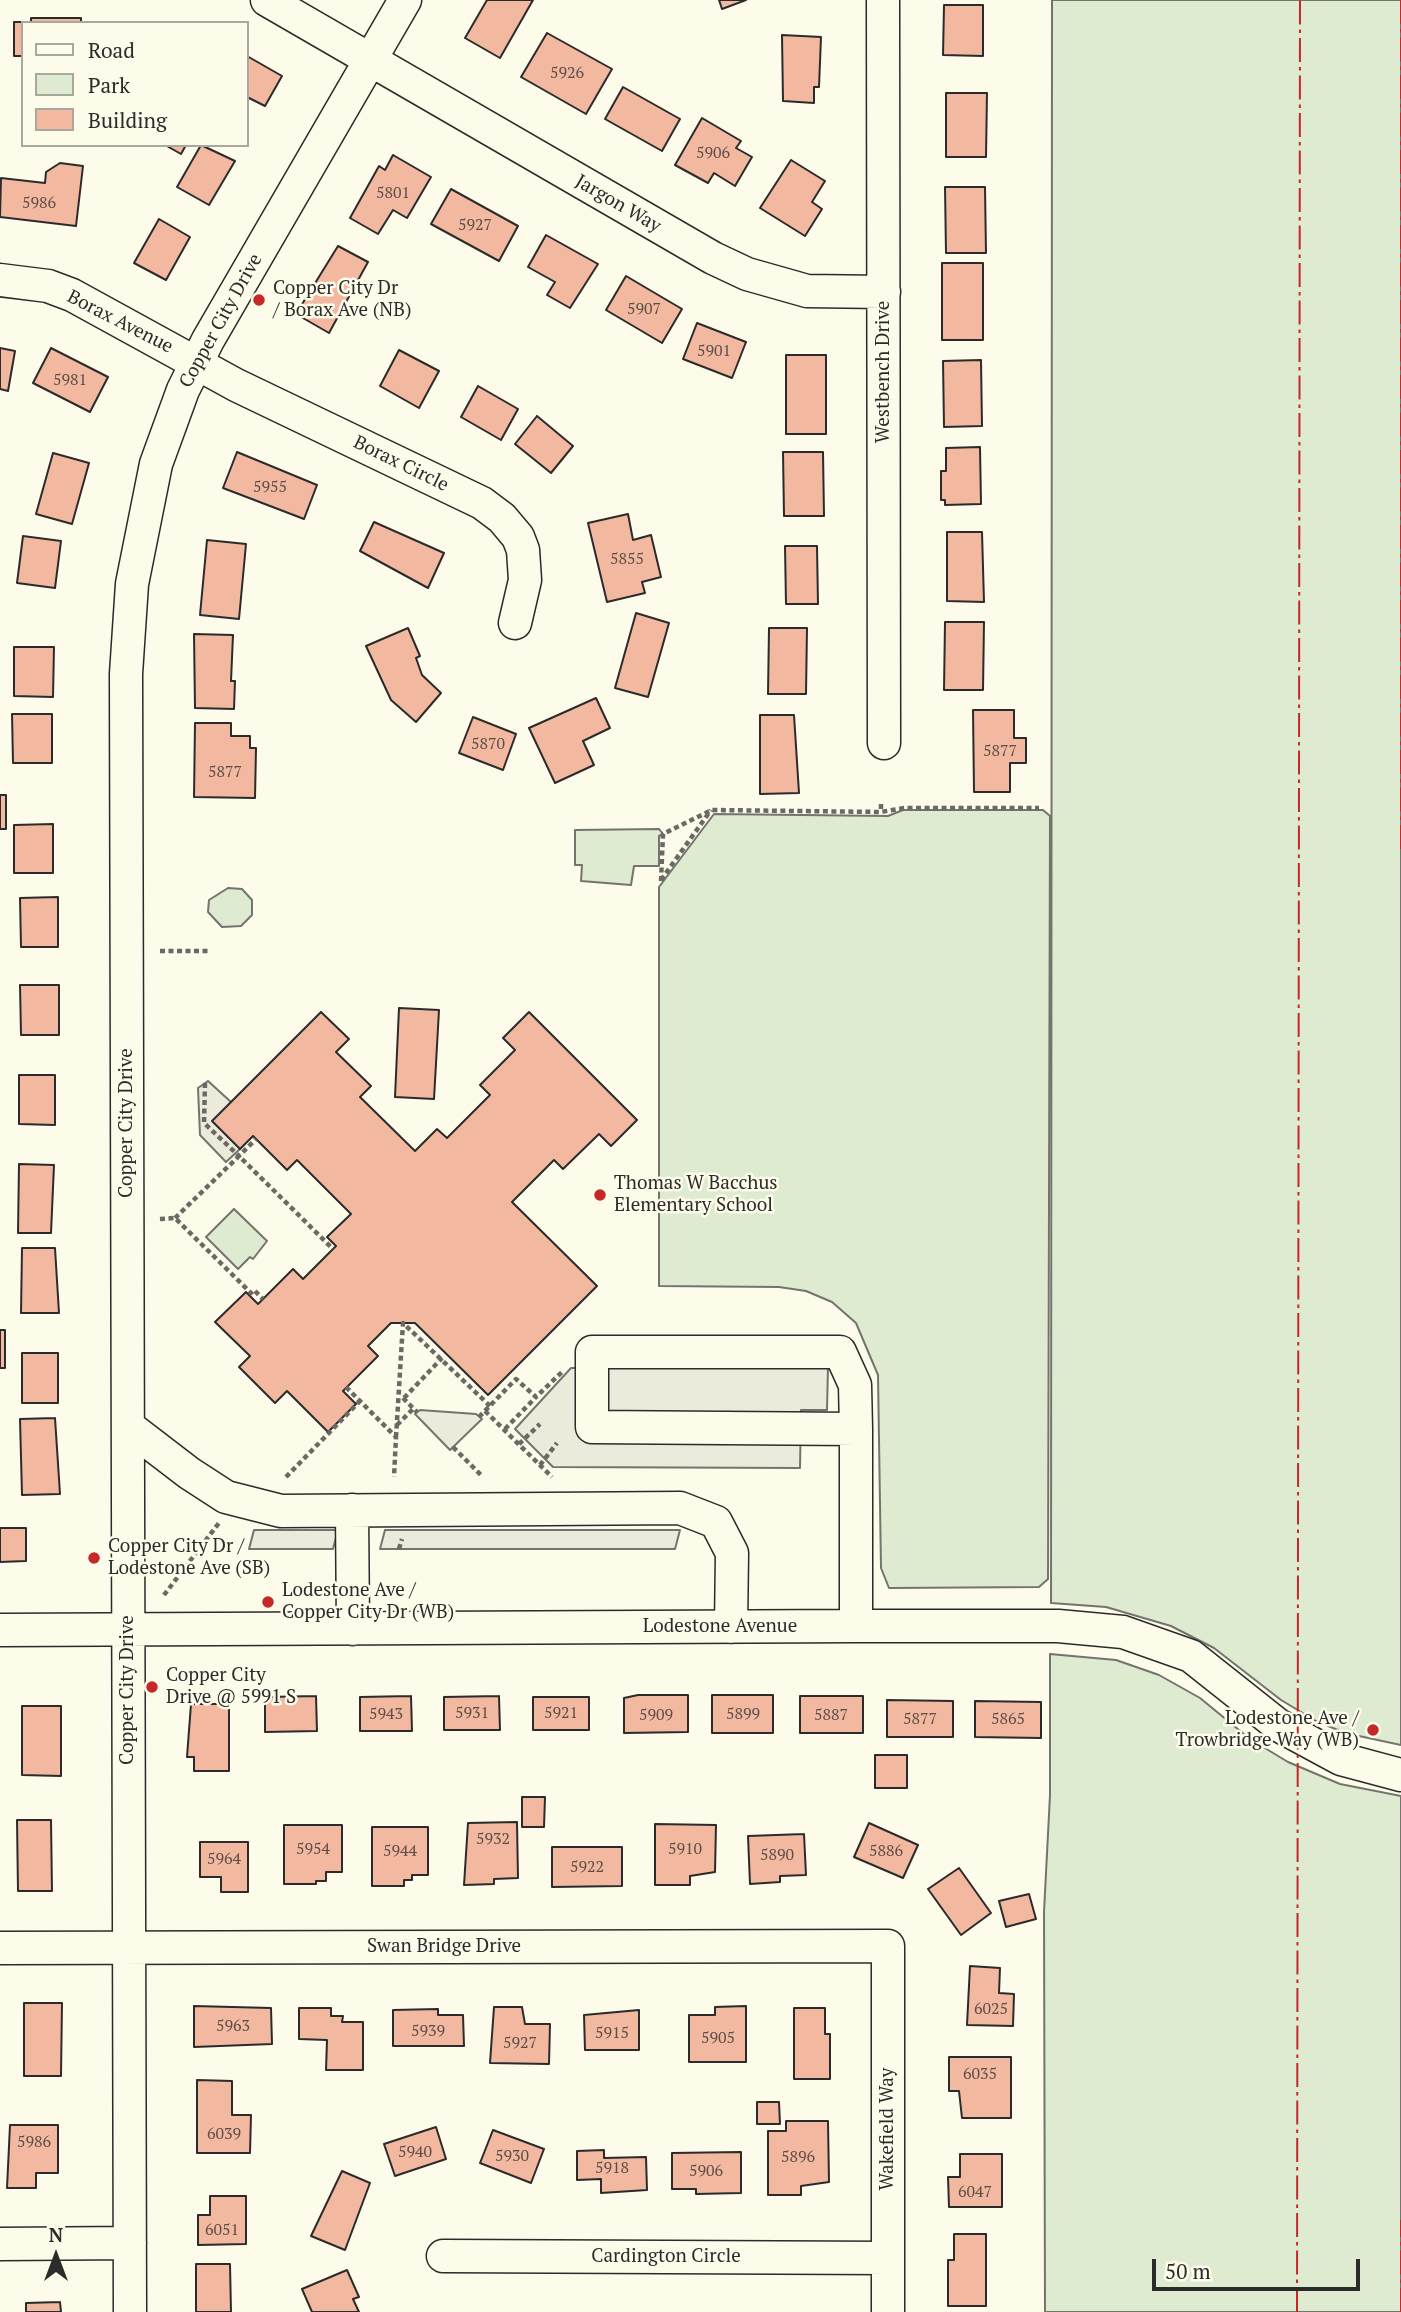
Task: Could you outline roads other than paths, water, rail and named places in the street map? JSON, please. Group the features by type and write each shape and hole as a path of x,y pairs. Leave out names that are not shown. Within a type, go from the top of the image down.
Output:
{"street":[{"name":"Jargon Way","path":"267,0 713,258 747,274 807,290 884,292"},
{"name":"Copper City Drive","path":"130,2312 127,626 138,543 156,464 196,362 405,0"},
{"name":"Westbench Drive","path":"883,0 884,743"},
{"name":"Borax Avenue","path":"0,280 48,286 72,295 196,362"},
{"name":"Borax Circle","path":"196,362 482,503 502,518 518,537 526,564 515,623"},
{"path":"856,1430 592,1427 592,1352 840,1352 855,1385 856,1430 856,1626"},
{"path":"129,1427 189,1473 226,1497 281,1511 680,1508 716,1522 732,1553 731,1627"},
{"path":"352,1510 353,1629"},
{"name":"Lodestone Avenue","path":"0,1630 1058,1626 1123,1632 1191,1656 1278,1725 1341,1759 1401,1774"},
{"name":"Swan Bridge Drive","path":"0,1948 888,1946"},
{"name":"Wakefield Way","path":"888,1946 888,2312"},
{"path":"0,2244 130,2243"},
{"name":"Cardington Circle","path":"443,2256 888,2258"}],"place":[{"name":"Copper City Dr / Borax Ave (NB)","path":"259,300"},
{"name":"Thomas W Bacchus Elementary School","path":"600,1195"},
{"name":"Copper City Dr / Lodestone Ave (SB)","path":"94,1558"},
{"name":"Lodestone Ave / Copper City Dr (WB)","path":"268,1602"},
{"name":"Copper City Drive @ 5991 S","path":"152,1687"},
{"name":"Lodestone Ave / Trowbridge Way (WB)","path":"1373,1730"}]}
